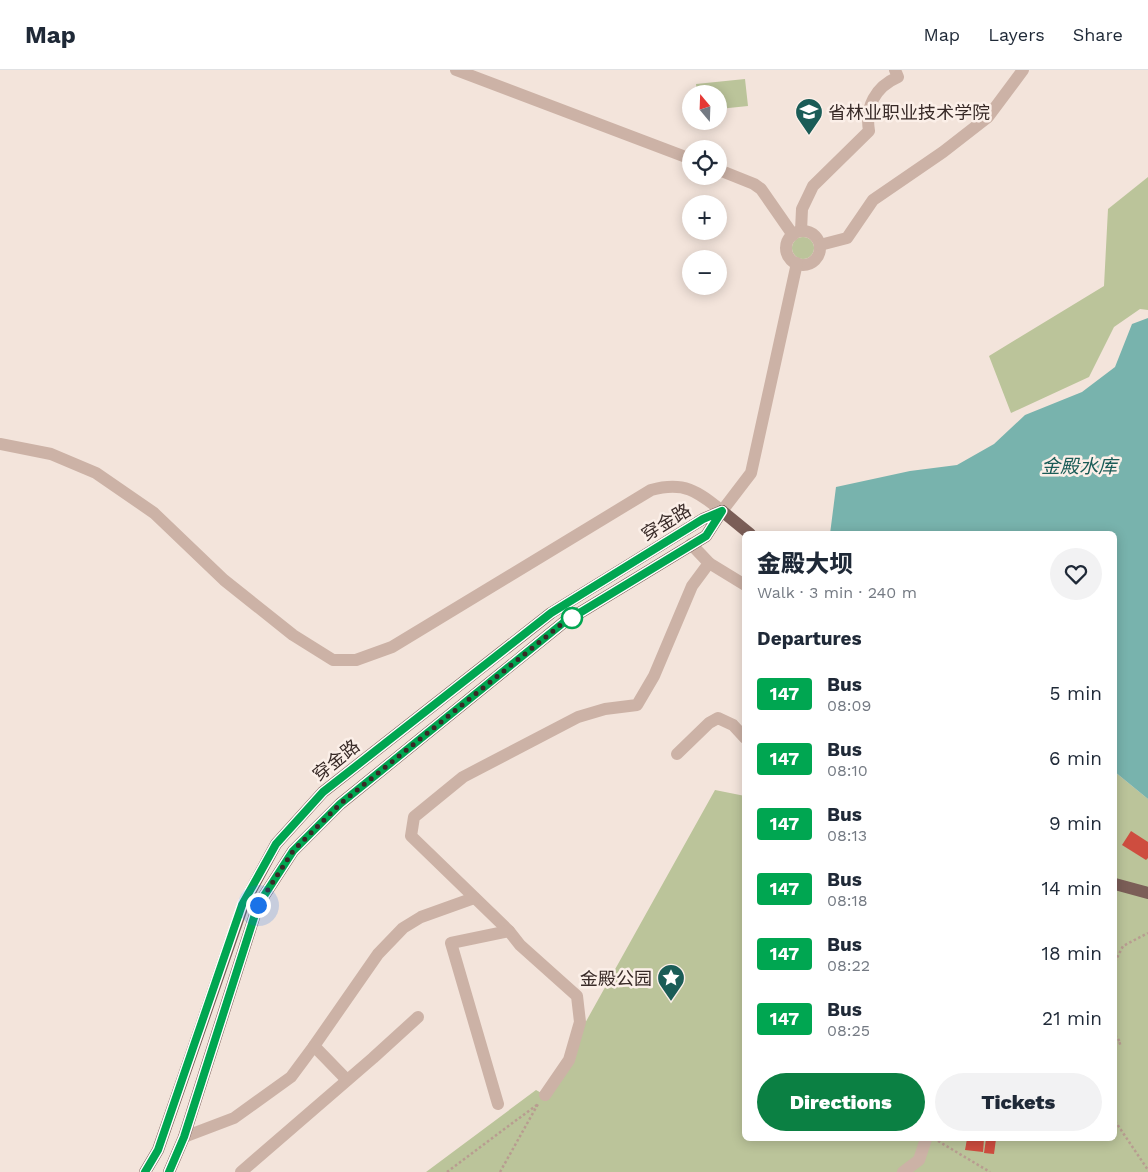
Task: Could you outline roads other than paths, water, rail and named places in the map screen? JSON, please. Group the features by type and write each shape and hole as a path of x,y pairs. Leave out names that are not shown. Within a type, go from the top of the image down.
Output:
{"main road":[{"path":"722,511 746,531"},
{"name":"穿金路","path":"169,1172 184,1137 258,905 293,851 340,804 563,623 706,536 722,511"},
{"name":"穿金路","path":"145,1172 158,1150 242,905 276,844 323,792 551,613 703,519 722,511"},
{"path":"1117,885 1148,893"}],"street":[{"path":"456,70 682,156"},
{"path":"727,173 754,184 761,189 797,233 812,234 817,238 820,245 819,254 811,262 806,264 797,263 787,253 788,241 797,233 802,209 813,186 869,132 868,115 873,99 883,86 898,77 895,70"},
{"path":"820,245 848,238 874,200 943,152 988,117 1023,70"},
{"path":"0,444 51,454 96,473 154,513 224,580 293,635 315,650 333,660 344,661 366,657 392,647 651,490 666,486 688,488 722,511 751,473 797,263"},
{"path":"691,544 709,563 742,583"},
{"path":"545,1095 570,1060 580,1022 577,996 520,945 509,930 411,836 414,817 464,777 578,717 605,709 637,705 654,676 692,586 709,563"},
{"path":"677,754 708,723 718,718 733,725 742,735"},
{"path":"184,1137 234,1118 291,1077 378,954 403,928 421,917 474,898"},
{"path":"498,1104 451,943 509,930"},
{"path":"241,1172 418,1017"},
{"path":"314,1046 347,1080"},
{"path":"903,1172 919,1160 925,1141"}],"water":[{"name":"金殿水库","path":"1148,318 1148,799 1117,774 1117,531 830,531 836,487 910,471 957,465 994,444 1025,415 1082,392 1115,367 1132,324"}],"place":[{"name":"省林业职业技术学院","path":"809,136"},
{"name":"金殿公园","path":"671,1002"}]}
